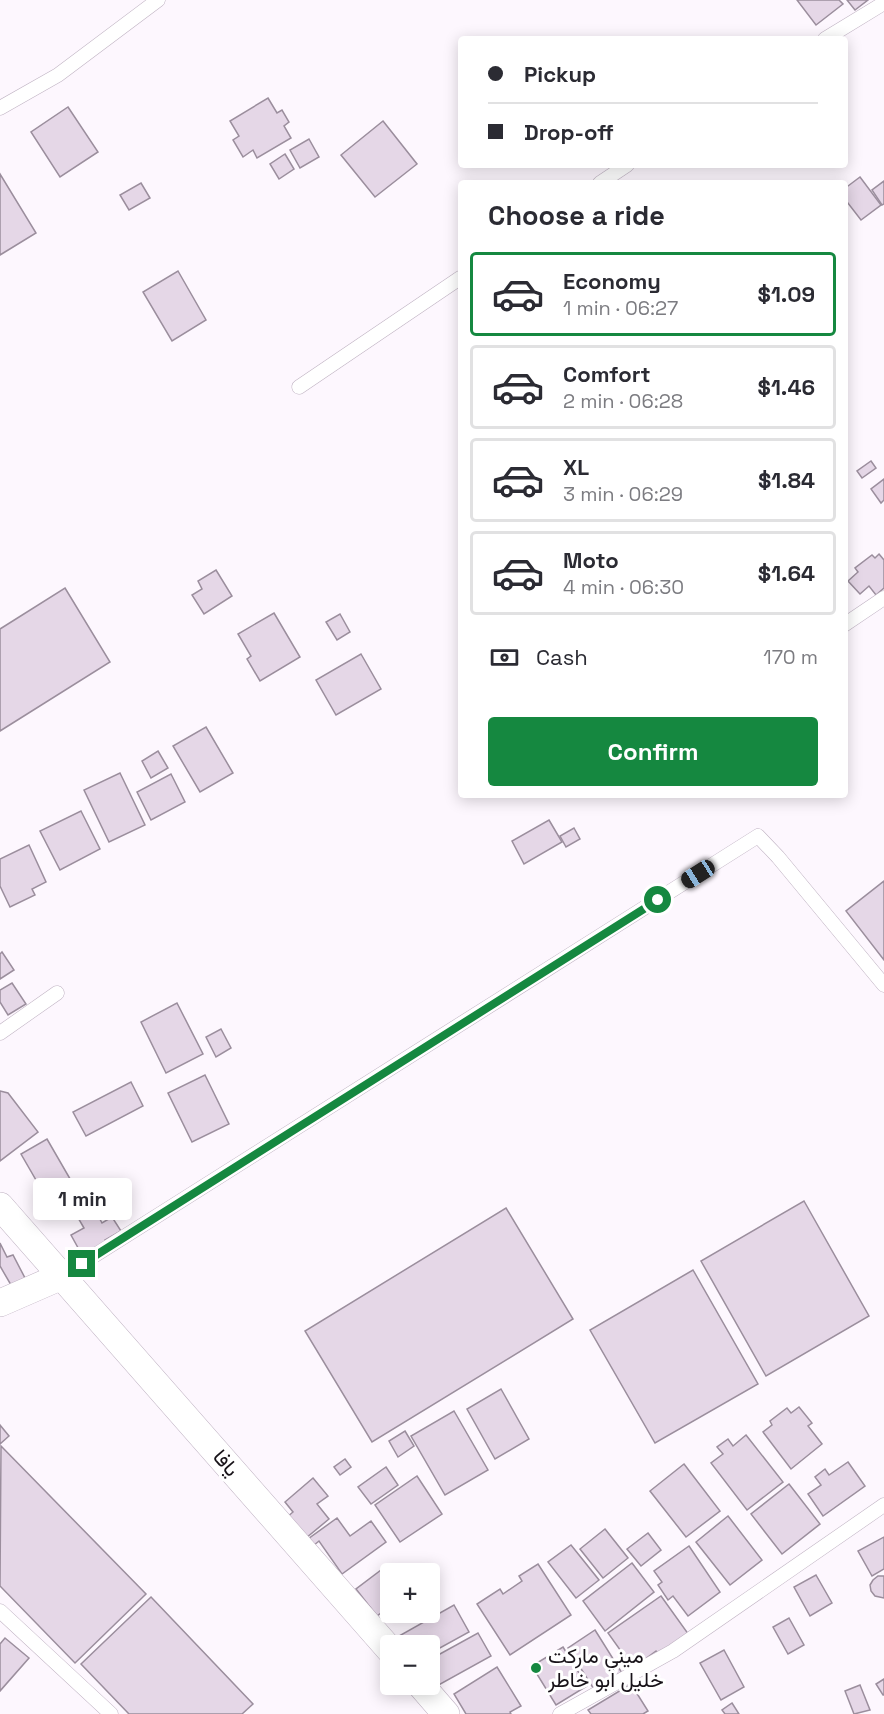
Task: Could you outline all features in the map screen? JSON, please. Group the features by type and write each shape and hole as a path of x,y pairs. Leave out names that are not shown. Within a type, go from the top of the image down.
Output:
{"street":[{"name":"يافا","path":"0,1206 380,1639"},
{"path":"0,1303 62,1276"},
{"path":"430,1695 446,1714"}],"lane":[{"path":"0,108 58,75 158,0"},
{"path":"830,36 884,3"},
{"path":"604,180 622,168"},
{"path":"299,387 458,279"},
{"path":"848,622 884,598"},
{"path":"62,1276 758,836 884,985"},
{"path":"0,1033 57,993"},
{"path":"560,1714 673,1652 884,1505"},
{"path":"0,1611 111,1714"}],"building":[{"path":"797,0 839,0 843,4 816,25"},
{"path":"847,0 868,0 855,10"},
{"path":"268,98 277,113 282,110 289,122 284,126 291,138 257,158 253,150 243,157 233,140 239,136 230,121"},
{"path":"68,107 98,152 60,177 31,132"},
{"path":"383,121 417,164 375,197 341,155"},
{"path":"309,139 319,157 300,168 290,150"},
{"path":"285,154 294,169 279,179 270,164"},
{"path":"0,174 36,233 0,255"},
{"path":"860,177 881,205 861,220 848,203 848,186"},
{"path":"884,181 884,204 882,205 872,190"},
{"path":"141,183 150,198 129,210 120,195"},
{"path":"178,271 206,320 172,341 143,292"},
{"path":"871,461 876,468 862,478 857,471"},
{"path":"884,479 884,500 881,503 871,489"},
{"path":"879,554 884,560 884,588 876,595 869,586 860,594 848,581 858,572 855,568 872,555 875,558"},
{"path":"216,570 232,596 204,614 192,595 202,589 198,581"},
{"path":"65,588 110,662 0,731 0,629"},
{"path":"274,613 300,657 260,681 247,659 251,656 238,634"},
{"path":"340,614 350,632 337,640 326,622"},
{"path":"361,654 381,689 336,715 316,680"},
{"path":"206,727 233,773 200,792 173,746"},
{"path":"158,751 168,768 151,778 142,761"},
{"path":"120,773 145,825 109,842 84,790"},
{"path":"171,774 185,802 151,820 137,792"},
{"path":"81,811 100,849 60,870 40,831"},
{"path":"549,820 562,842 524,864 512,841"},
{"path":"574,828 580,839 566,847 560,836"},
{"path":"29,845 46,882 32,889 35,895 10,907 0,886 0,859"},
{"path":"884,881 884,960 846,911"},
{"path":"2,952 14,970 0,979 0,954"},
{"path":"12,983 26,1004 8,1015 0,1002 0,990"},
{"path":"177,1003 203,1054 166,1073 141,1022"},
{"path":"221,1029 231,1048 216,1057 206,1037"},
{"path":"205,1075 229,1124 192,1142 168,1093"},
{"path":"131,1082 143,1106 86,1136 73,1112"},
{"path":"0,1091 8,1093 38,1132 0,1161"},
{"path":"47,1139 84,1203 59,1218 53,1207 45,1211 37,1198 44,1194 21,1154"},
{"path":"804,1201 869,1316 766,1376 701,1261"},
{"path":"93,1206 102,1223 112,1217 121,1231 105,1240 111,1250 87,1264 71,1235 84,1228 77,1216"},
{"path":"506,1208 573,1319 372,1442 305,1331"},
{"path":"0,1243 7,1257 13,1255 25,1278 11,1285 0,1266"},
{"path":"693,1270 758,1384 655,1443 590,1330"},
{"path":"501,1389 529,1439 495,1459 467,1409"},
{"path":"799,1407 812,1423 808,1426 822,1444 791,1469 763,1432 772,1425 770,1421 787,1408 791,1413"},
{"path":"454,1411 488,1470 445,1495 411,1436"},
{"path":"0,1425 9,1436 0,1444"},
{"path":"405,1431 414,1446 398,1457 389,1441"},
{"path":"746,1435 783,1482 747,1510 711,1463 723,1454 717,1447 728,1439 733,1446"},
{"path":"1,1446 146,1594 75,1663 0,1586"},
{"path":"345,1459 351,1467 340,1475 334,1467"},
{"path":"848,1462 865,1486 823,1516 808,1494 821,1485 815,1477 825,1469 829,1475"},
{"path":"684,1464 720,1511 686,1537 650,1491"},
{"path":"386,1467 398,1485 371,1504 358,1487"},
{"path":"417,1476 442,1514 400,1542 375,1505"},
{"path":"313,1478 328,1496 317,1504 329,1519 306,1538 286,1518 293,1512 285,1502"},
{"path":"789,1484 820,1524 782,1554 751,1514"},
{"path":"728,1516 762,1560 730,1585 696,1542"},
{"path":"337,1518 350,1536 371,1521 386,1542 342,1574 319,1541 313,1546 308,1539"},
{"path":"605,1529 628,1558 603,1578 580,1549"},
{"path":"648,1533 661,1550 641,1566 627,1549"},
{"path":"884,1537 884,1569 872,1576 858,1551"},
{"path":"571,1545 599,1580 576,1598 548,1562"},
{"path":"689,1546 720,1592 688,1616 673,1596 668,1600 658,1585 662,1582 654,1571"},
{"path":"632,1563 654,1592 605,1631 583,1601"},
{"path":"538,1564 571,1615 510,1655 477,1604 500,1589 503,1594 522,1581 519,1576"},
{"path":"380,1571 380,1614 377,1616 356,1589"},
{"path":"816,1575 832,1603 810,1616 794,1587"},
{"path":"878,1576 884,1576 884,1598 875,1596 871,1591 870,1585"},
{"path":"661,1596 689,1635 659,1656 656,1651 633,1668 608,1633"},
{"path":"151,1597 253,1704 242,1714 129,1714 81,1664"},
{"path":"454,1605 469,1632 440,1648 440,1635 401,1635 422,1623 440,1623 440,1613"},
{"path":"789,1618 804,1645 788,1654 773,1627"},
{"path":"595,1630 622,1673 595,1691 568,1648"},
{"path":"478,1633 491,1656 440,1684 440,1654"},
{"path":"5,1638 29,1658 0,1691 0,1644"},
{"path":"563,1647 587,1686 556,1705 532,1666"},
{"path":"724,1650 744,1687 721,1700 700,1663"},
{"path":"497,1667 521,1706 510,1712 511,1714 466,1714 454,1694"},
{"path":"884,1679 884,1695 883,1695 876,1684"},
{"path":"631,1684 648,1711 643,1714 591,1714 588,1710"},
{"path":"860,1685 870,1710 854,1714 845,1691"},
{"path":"732,1703 739,1714 725,1714 722,1710"}],"place":[{"name":"ميني ماركت خليل ابو خاطر","path":"536,1668"}],"route":[{"path":"82,1264 658,900"}]}
